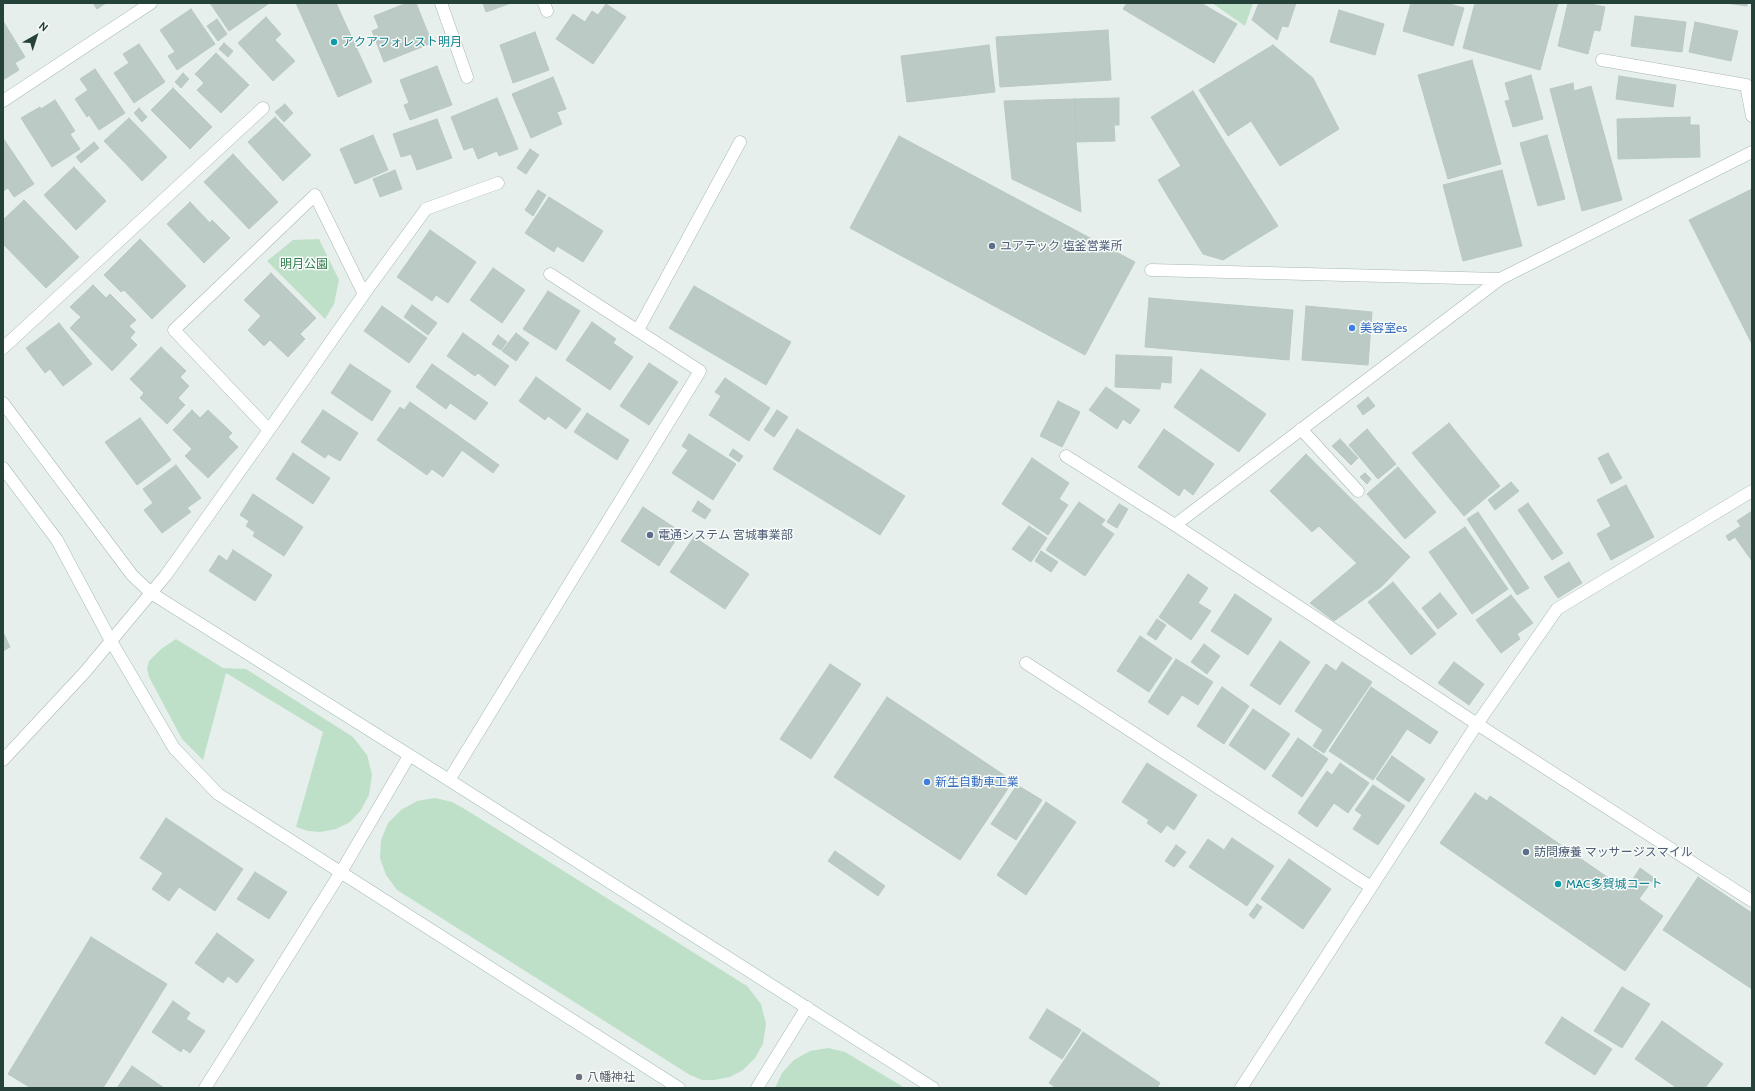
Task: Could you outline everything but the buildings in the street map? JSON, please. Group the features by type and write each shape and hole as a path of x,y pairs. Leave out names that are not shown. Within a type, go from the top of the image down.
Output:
{"street":[{"path":"3,101 151,3"},
{"path":"441,3 467,77"},
{"path":"1602,60 1746,85 1752,116"},
{"path":"3,348 263,108"},
{"path":"638,330 740,142"},
{"path":"1175,524 1500,279 1752,152"},
{"path":"3,760 85,672 166,575 364,294 426,209 498,183"},
{"path":"269,430 174,330 315,195 364,294"},
{"path":"1151,270 1500,279"},
{"path":"449,780 700,371 550,274"},
{"path":"3,403 132,575 151,593 449,780 933,1088"},
{"path":"1301,429 1358,491"},
{"path":"1066,456 1175,524 1477,724 1752,901"},
{"path":"3,468 57,540 111,641 174,748 218,794 679,1088"},
{"path":"1241,1088 1477,724 1557,609 1752,491"},
{"path":"1026,663 1371,886"},
{"path":"204,1088 341,872 409,756"},
{"path":"757,1088 807,1007"}],"green space":[{"path":"1212,3 1253,3 1245,26"},
{"name":"明月公園","path":"319,239 339,280 334,304 325,319 267,261 293,240"},
{"path":"176,639 223,668 246,669 353,737 367,755 372,775 369,795 361,810 350,822 336,829 320,832 308,831 296,827 323,732 226,673 203,760 182,739 149,677 147,669 149,661 161,649"},
{"path":"435,798 452,802 468,811 747,986 761,1004 766,1024 763,1044 755,1058 743,1070 730,1077 714,1080 702,1080 690,1075 397,890 386,875 380,858 381,840 388,823 401,810 417,801"},
{"path":"828,1048 845,1052 905,1088 775,1088 782,1073 794,1060 810,1051"}],"place":[{"name":"アクアフォレスト明月","path":"334,42"},
{"name":"ユアテック 塩釜営業所","path":"992,246"},
{"name":"美容室es","path":"1352,328"},
{"name":"電通システム 宮城事業部","path":"650,535"},
{"name":"新生自動車工業","path":"927,782"},
{"name":"訪問療養 マッサージスマイル","path":"1526,852"},
{"name":"MAC多賀城コート","path":"1558,884"},
{"name":"八幡神社","path":"579,1077"}]}
